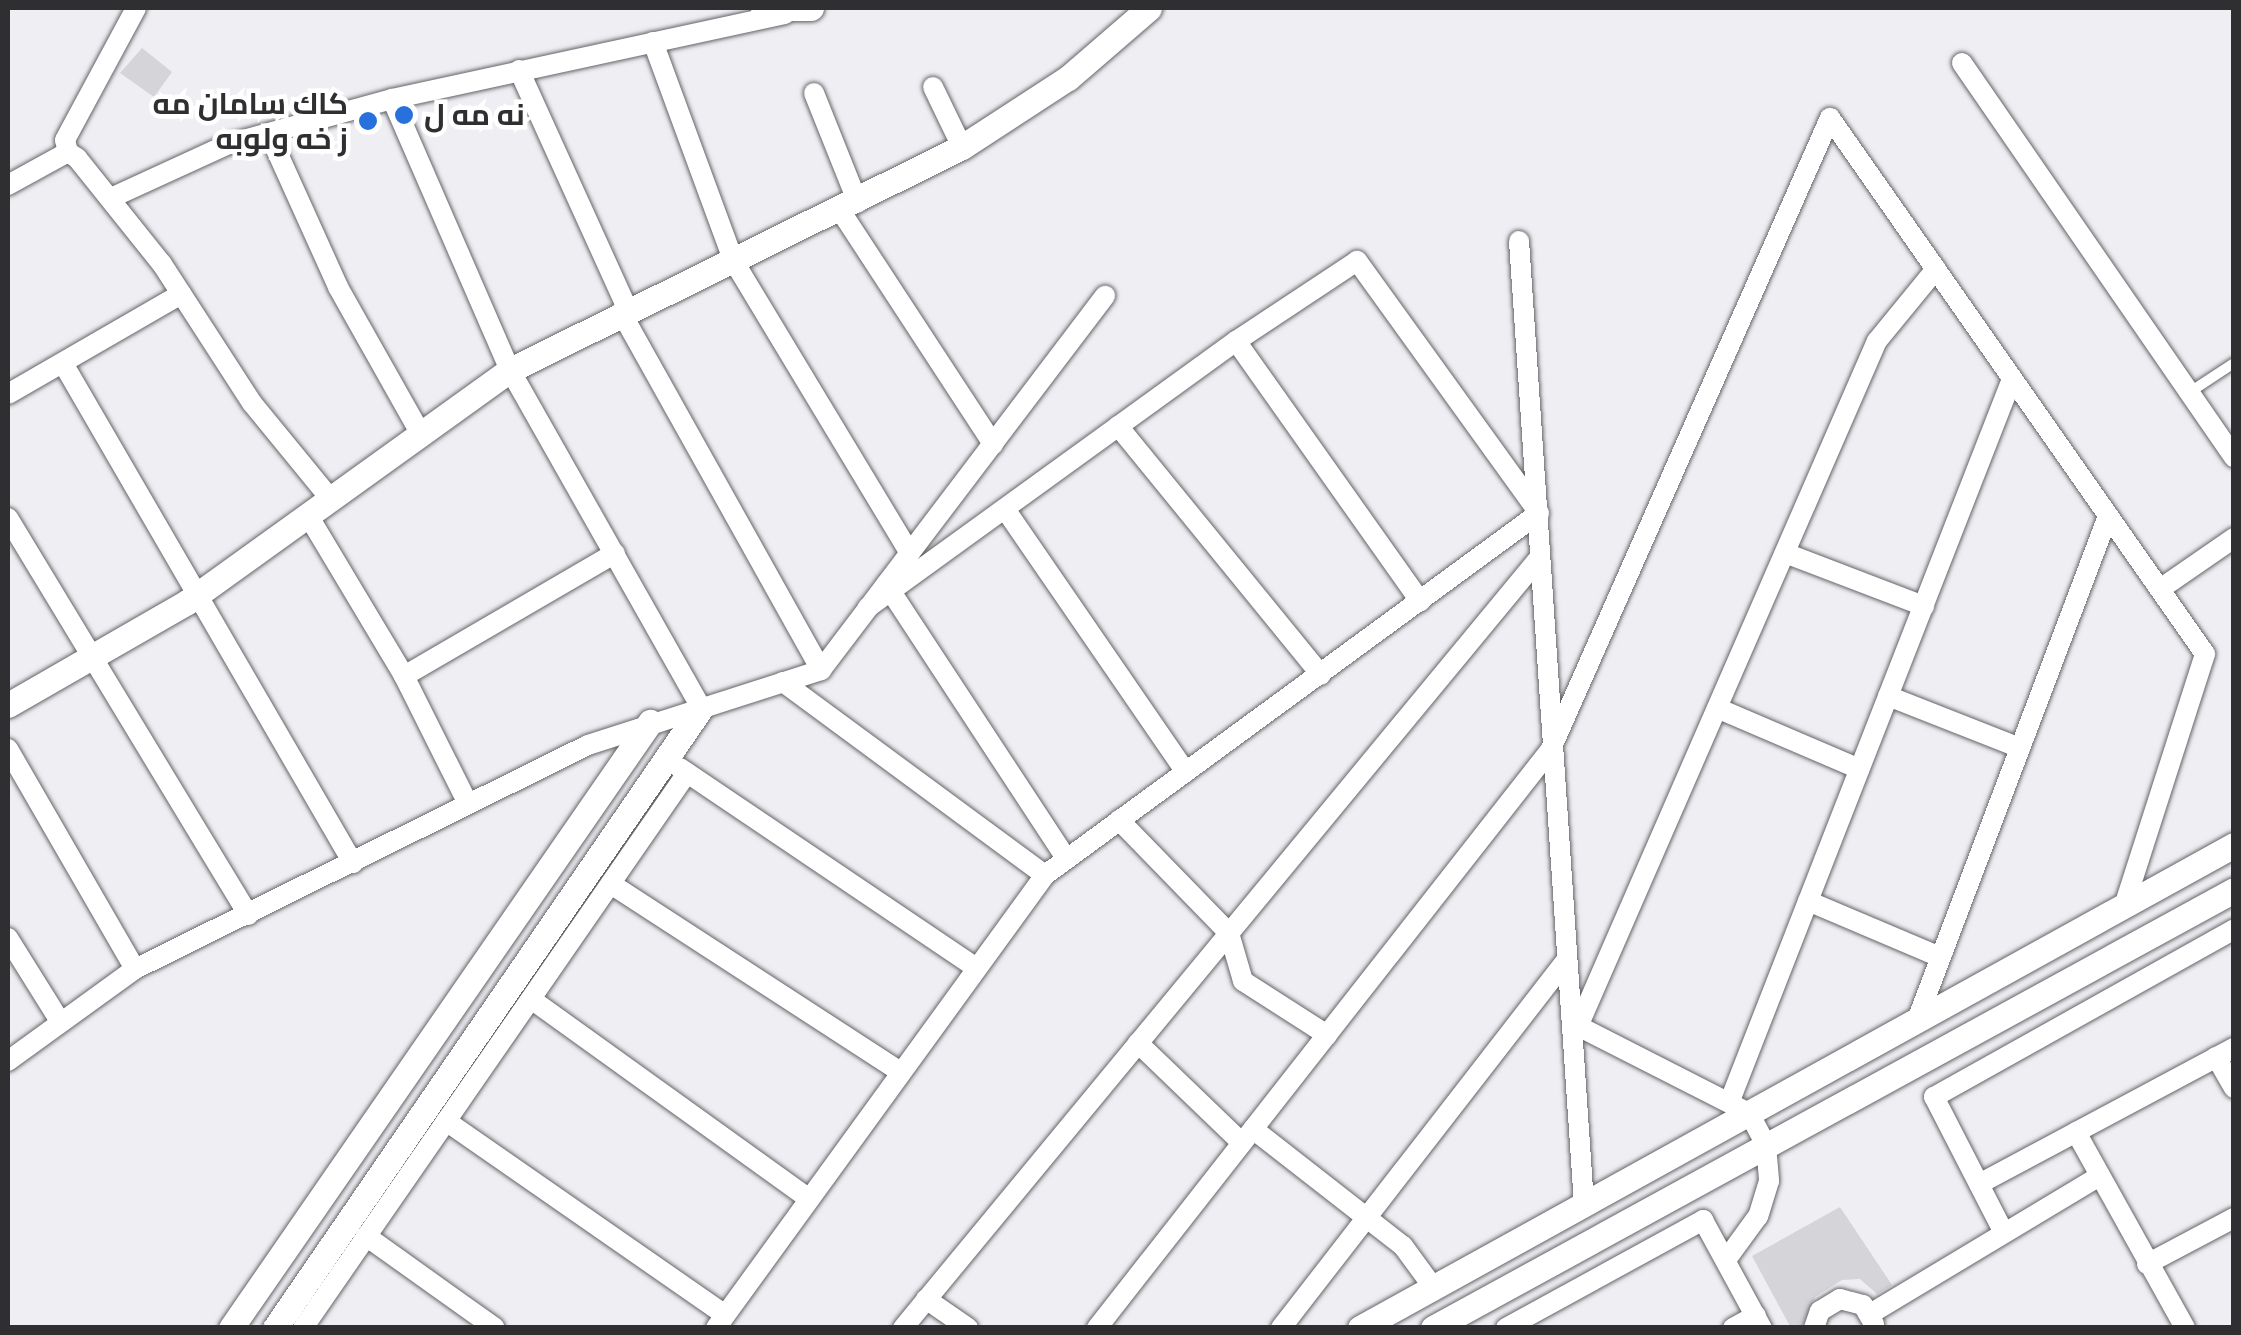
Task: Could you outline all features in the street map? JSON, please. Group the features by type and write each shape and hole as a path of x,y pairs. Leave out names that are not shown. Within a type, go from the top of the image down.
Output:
{"street":[{"path":"136,8 64,140 68,152 113,198 182,294 252,404 328,496"},
{"path":"763,8 800,8"},
{"path":"113,198 229,144 392,99 800,8"},
{"path":"8,706 198,593 309,517 328,496 418,430 510,370 962,148 1068,78 1150,8"},
{"path":"653,42 733,260 910,553"},
{"path":"1962,63 2234,456"},
{"path":"520,70 624,311 820,670"},
{"path":"934,87 962,148"},
{"path":"814,93 849,206 993,444"},
{"path":"392,99 510,370 702,708"},
{"path":"1097,1328 1552,749 1830,118 2205,654 2124,906"},
{"path":"269,134 338,287 418,430"},
{"path":"8,185 68,152"},
{"path":"1520,241 1584,1204"},
{"path":"8,1061 58,1018 135,969 468,804 650,722 820,670 888,588 1005,509 1236,341 1357,261 1539,513"},
{"path":"1574,1035 1877,341 1936,269"},
{"path":"8,394 182,294"},
{"path":"888,588 910,553 1105,296"},
{"path":"1236,341 1420,601"},
{"path":"64,365 353,864"},
{"path":"1740,1105 1808,900 2012,379"},
{"path":"1118,426 1321,674"},
{"path":"1005,509 1186,772"},
{"path":"446,1121 722,1323 1045,875 1539,513"},
{"path":"1917,1020 2108,516"},
{"path":"309,517 404,676 468,804"},
{"path":"8,518 248,915"},
{"path":"2160,589 2234,538"},
{"path":"404,676 614,553"},
{"path":"1784,553 1924,606"},
{"path":"903,1328 1540,557"},
{"path":"888,588 1066,858"},
{"path":"783,682 1045,875"},
{"path":"1888,696 2020,748"},
{"path":"303,1328 610,884 677,766 702,708"},
{"path":"1717,708 1860,769"},
{"path":"231,1328 650,722"},
{"path":"8,749 135,969"},
{"path":"677,766 977,968"},
{"path":"275,1328 677,766"},
{"path":"1118,820 1228,933 1243,981 1327,1035"},
{"path":"1360,1328 1584,1204 1740,1105 1917,1020 2234,846"},
{"path":"610,884 900,1072"},
{"path":"1433,1328 2234,890"},
{"path":"1808,900 1940,957"},
{"path":"2003,1231 1934,1096 2234,928"},
{"path":"8,938 58,1018"},
{"path":"1281,1328 1565,962"},
{"path":"531,999 808,1199"},
{"path":"1574,1035 1740,1105 1766,1145 1769,1181 1758,1216 1726,1260"},
{"path":"1138,1043 1247,1136 1422,1266 1433,1287"},
{"path":"1979,1184 2225,1053 2234,1088"},
{"path":"2076,1132 2184,1328"},
{"path":"1814,1328 1820,1311 1840,1299 1872,1321 2003,1231 2098,1177"},
{"path":"2147,1264 2234,1218"},
{"path":"1506,1328 1703,1220 1759,1321 1733,1328"},
{"path":"366,1236 495,1328"},
{"path":"926,1299 968,1328"}],"lane":[{"path":"2189,392 2234,362"}],"building":[{"path":"142,48 172,72 154,97 120,73"},
{"path":"1840,1207 1892,1285 1877,1294 1860,1279 1842,1280 1815,1297 1801,1328 1791,1328 1752,1256"}],"place":[{"name":"نه مه ل","path":"404,115"},
{"name":"كاك سامان مه ز خه ولوبه","path":"368,121"}]}
